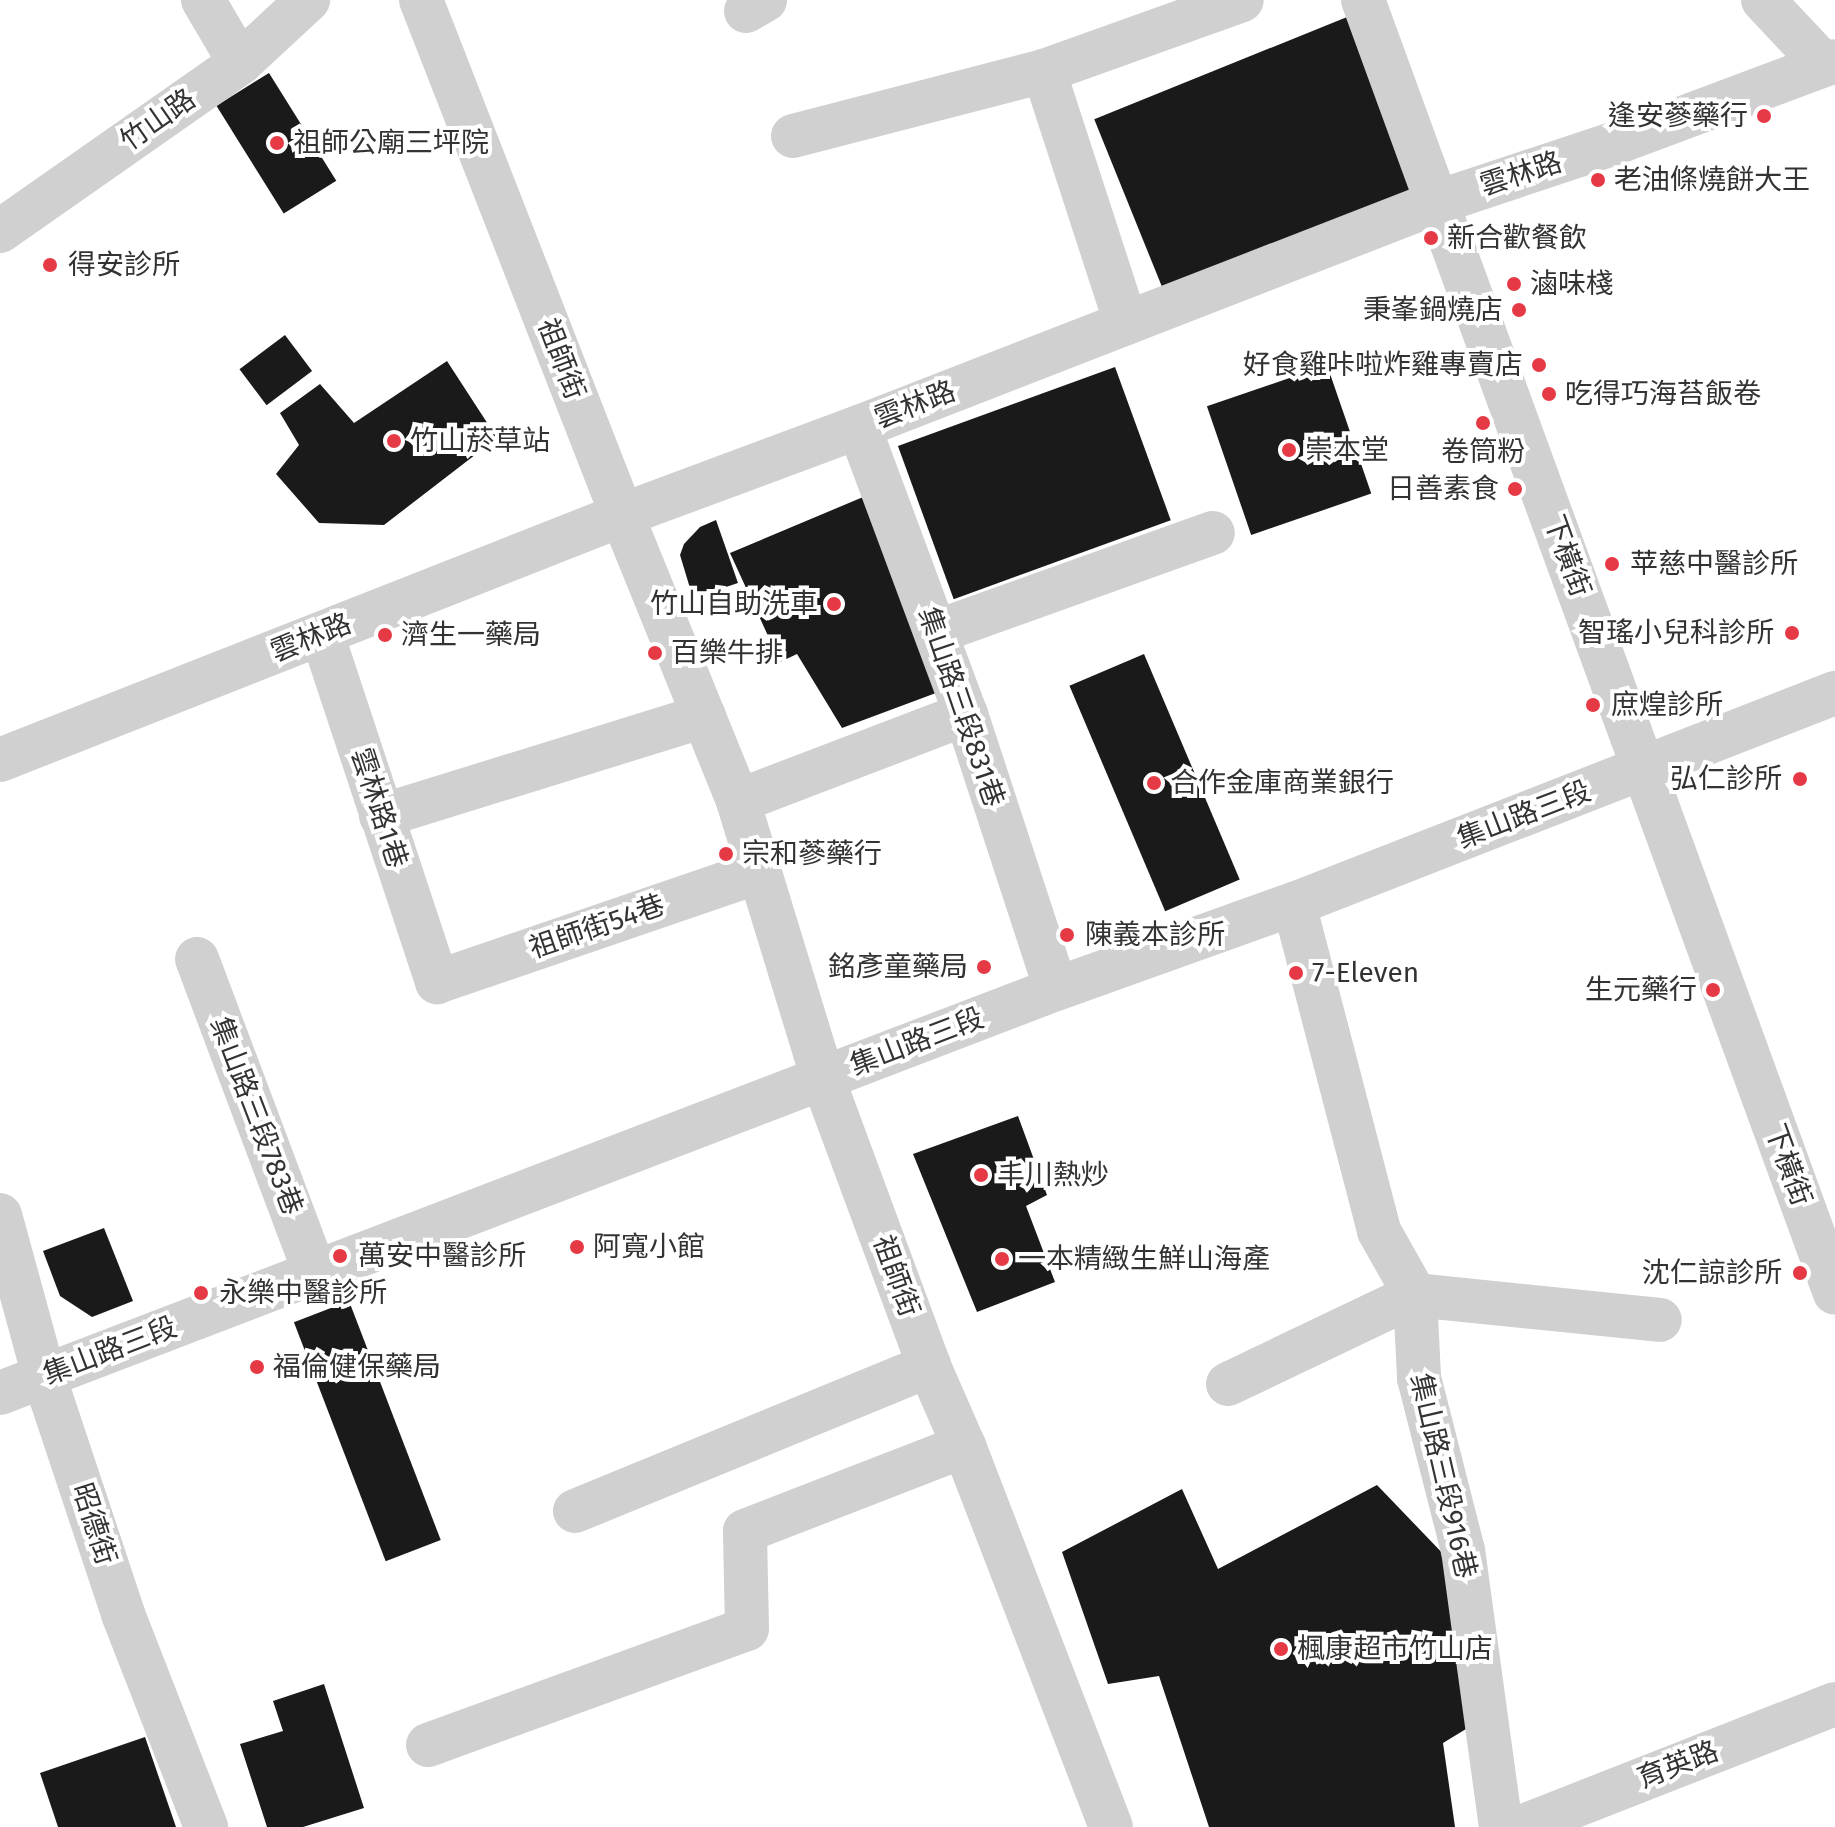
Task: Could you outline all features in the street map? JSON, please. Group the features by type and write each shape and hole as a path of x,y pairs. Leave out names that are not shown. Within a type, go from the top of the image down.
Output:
{"street":[{"path":"203,0 240,63"},
{"name":"竹山路","path":"0,231 240,63 308,0"},
{"name":"祖師街","path":"421,0 622,515 738,801 823,1079 929,1366 964,1446 1111,1827"},
{"path":"793,136 1044,71 1242,0"},
{"name":"下橫街","path":"1363,0 1835,1293"},
{"path":"1763,0 1830,63"},
{"name":"雲林路","path":"0,760 622,515 859,427 1438,202 1621,141 1830,63"},
{"path":"1044,71 1126,323"},
{"name":"集山路三段831巷","path":"859,427 966,714 1056,989"},
{"path":"936,632 1213,533"},
{"name":"雲林路1巷","path":"322,634 437,982"},
{"name":"集山路三段","path":"0,1393 1056,989 1294,904 1835,693"},
{"path":"738,801 966,714"},
{"path":"381,816 704,716"},
{"name":"祖師街54巷","path":"437,982 758,872"},
{"name":"集山路三段916巷","path":"1294,904 1379,1231 1415,1295 1419,1378 1463,1550 1501,1827"},
{"name":"集山路三段783巷","path":"197,959 315,1273"},
{"name":"昭德街","path":"0,1215 44,1376 123,1614 206,1827"},
{"path":"1228,1384 1415,1295 1660,1320"},
{"path":"575,1511 929,1366"},
{"path":"428,1745 747,1629 745,1531 964,1446"},
{"name":"育英路","path":"1521,1827 1835,1704"}],"building":[{"path":"1352,15 1423,191 1165,295 1094,119"},
{"name":"祖師公廟三坪院","path":"269,73 336,181 284,214 216,106"},
{"path":"285,335 312,371 267,405 239,369"},
{"name":"竹山菸草站","path":"447,361 497,438 384,525 319,523 276,474 299,445 280,413 320,384 354,423"},
{"name":"崇本堂","path":"1327,365 1371,494 1251,535 1207,406"},
{"path":"1115,367 1171,520 954,599 898,446"},
{"name":"竹山自助洗車","path":"875,492 944,690 842,728 797,654 780,662 730,553"},
{"path":"716,520 738,583 693,598 680,555 684,544 700,527"},
{"name":"合作金庫商業銀行","path":"1144,654 1240,880 1165,911 1069,686"},
{"path":"1018,1116 1047,1195 1026,1206 1055,1282 977,1312 913,1154"},
{"path":"104,1228 133,1301 92,1317 60,1296 43,1251"},
{"path":"349,1301 441,1540 386,1561 294,1322"},
{"name":"楓康超市竹山店","path":"1377,1485 1450,1561 1466,1729 1443,1743 1455,1827 1209,1827 1159,1676 1108,1684 1062,1552 1182,1489 1218,1569"},
{"path":"324,1684 364,1808 303,1827 267,1827 240,1744 283,1731 273,1701"},
{"path":"145,1737 176,1827 58,1827 40,1773"}],"place":[{"name":"逢安蔘藥行","path":"1764,116"},
{"name":"祖師公廟三坪院","path":"277,143"},
{"name":"老油條燒餅大王","path":"1598,180"},
{"name":"新合歡餐飲","path":"1431,238"},
{"name":"得安診所","path":"50,265"},
{"name":"滷味棧","path":"1514,284"},
{"name":"秉峯鍋燒店","path":"1519,310"},
{"name":"好食雞咔啦炸雞專賣店","path":"1539,365"},
{"name":"吃得巧海苔飯卷","path":"1549,394"},
{"name":"卷筒粉","path":"1483,423"},
{"name":"竹山菸草站","path":"394,441"},
{"name":"崇本堂","path":"1289,450"},
{"name":"日善素食","path":"1515,489"},
{"name":"苹慈中醫診所","path":"1612,564"},
{"name":"竹山自助洗車","path":"834,604"},
{"name":"智瑤小兒科診所","path":"1792,633"},
{"name":"濟生一藥局","path":"385,635"},
{"name":"百樂牛排","path":"655,653"},
{"name":"庶煌診所","path":"1593,705"},
{"name":"弘仁診所","path":"1800,779"},
{"name":"合作金庫商業銀行","path":"1154,783"},
{"name":"宗和蔘藥行","path":"726,854"},
{"name":"陳義本診所","path":"1067,935"},
{"name":"銘彥童藥局","path":"984,967"},
{"name":"7-Eleven","path":"1296,973"},
{"name":"生元藥行","path":"1713,990"},
{"name":"丰川熱炒","path":"981,1175"},
{"name":"阿寬小館","path":"577,1247"},
{"name":"萬安中醫診所","path":"340,1256"},
{"name":"一本精緻生鮮山海產","path":"1002,1259"},
{"name":"沈仁諒診所","path":"1800,1273"},
{"name":"永樂中醫診所","path":"201,1293"},
{"name":"福倫健保藥局","path":"257,1367"},
{"name":"楓康超市竹山店","path":"1281,1649"}]}
